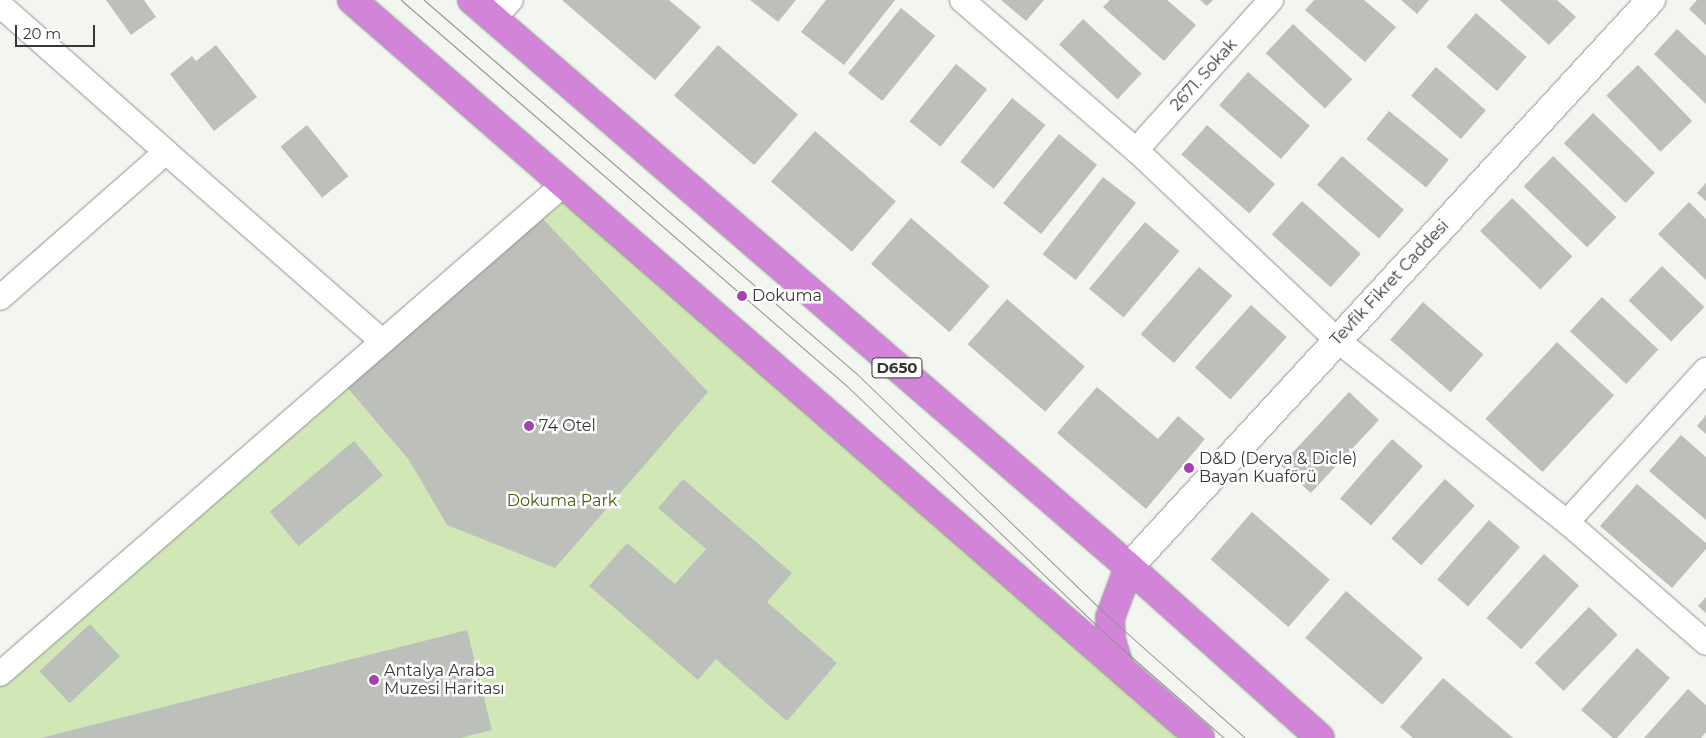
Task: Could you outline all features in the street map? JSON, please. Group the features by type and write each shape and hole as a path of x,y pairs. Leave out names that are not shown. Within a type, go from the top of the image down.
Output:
{"highway":[{"path":"352,0 1200,738"},
{"name":"D650","path":"472,0 502,9 1320,738"},
{"path":"1119,666 1111,639 1110,618 1129,567"}],"street":[{"path":"962,0 1136,150 1337,340 1567,522 1706,643"},
{"name":"2671. Sokak","path":"1136,150 1271,0"},
{"name":"Tevfik Fikret Caddesi","path":"1129,567 1651,0"},
{"path":"0,5 382,341"},
{"path":"0,298 166,152"},
{"path":"0,674 563,185"},
{"path":"1567,522 1706,370"}],"green space":[{"name":"Dokuma Park","path":"563,185 1193,738 0,738 0,675"}],"building":[{"path":"106,0 144,0 156,17 131,35"},
{"path":"562,0 669,0 701,27 655,80"},
{"path":"750,0 796,0 778,22"},
{"path":"826,0 895,0 844,65 801,32"},
{"path":"1001,0 1044,0 1026,21"},
{"path":"1110,0 1167,0 1196,25 1164,61 1103,7"},
{"path":"1200,0 1213,0 1207,6"},
{"path":"1314,0 1364,0 1396,27 1365,62 1305,10"},
{"path":"1401,0 1429,0 1417,14"},
{"path":"1500,0 1557,0 1576,17 1549,45"},
{"path":"1697,0 1706,0 1706,25 1689,9"},
{"path":"901,8 935,36 882,101 848,73"},
{"path":"1476,13 1527,57 1497,91 1446,47"},
{"path":"1083,19 1142,74 1118,99 1059,45"},
{"path":"1293,24 1352,79 1325,108 1266,53"},
{"path":"1677,29 1706,56 1706,104 1654,54"},
{"path":"216,45 257,97 214,131 170,74 192,56 196,61"},
{"path":"718,45 798,115 754,165 674,96"},
{"path":"956,64 987,89 941,147 909,122"},
{"path":"1638,65 1692,121 1661,152 1606,96"},
{"path":"1436,67 1486,110 1461,139 1411,96"},
{"path":"1248,72 1310,126 1281,159 1219,105"},
{"path":"1012,98 1045,125 994,189 960,162"},
{"path":"1389,111 1449,159 1426,187 1366,139"},
{"path":"1593,113 1655,173 1626,203 1564,143"},
{"path":"307,125 349,176 322,198 281,146"},
{"path":"1207,125 1275,184 1249,213 1181,154"},
{"path":"815,131 896,201 852,252 771,182"},
{"path":"1059,134 1097,165 1041,234 1003,203"},
{"path":"1342,156 1404,210 1379,238 1317,185"},
{"path":"1553,156 1616,217 1587,247 1524,186"},
{"path":"1103,177 1136,203 1076,280 1043,254"},
{"path":"1706,183 1706,201 1697,193"},
{"path":"1512,198 1572,256 1540,289 1480,231"},
{"path":"1302,201 1361,254 1331,287 1272,234"},
{"path":"1689,202 1706,219 1706,280 1658,234"},
{"path":"911,218 989,286 949,332 871,264"},
{"name":"74 Otel","path":"543,219 708,392 555,568 447,525 409,460 346,386"},
{"path":"1145,222 1179,251 1124,318 1089,289"},
{"path":"1662,266 1704,307 1671,342 1629,301"},
{"path":"1199,267 1232,296 1174,363 1141,334"},
{"path":"1602,297 1658,350 1626,384 1570,331"},
{"path":"1007,299 1085,367 1045,412 968,344"},
{"path":"1423,302 1483,354 1451,392 1390,340"},
{"path":"1251,305 1287,337 1230,400 1195,367"},
{"path":"1557,342 1614,395 1542,472 1485,419"},
{"path":"1097,387 1158,439 1178,416 1205,439 1146,509 1057,433"},
{"path":"1349,392 1379,420 1311,493 1281,465"},
{"path":"1706,415 1706,434 1697,426"},
{"path":"1681,435 1706,457 1706,520 1649,471"},
{"path":"1392,439 1423,466 1371,526 1340,499"},
{"path":"354,441 383,475 299,546 270,512"},
{"path":"683,479 792,573 767,602 837,663 787,721 716,659 698,680 589,586 627,543 675,584 706,549 658,508"},
{"path":"1445,479 1475,506 1421,565 1391,538"},
{"path":"1637,484 1706,543 1706,549 1672,588 1600,526"},
{"path":"1252,512 1330,580 1288,627 1211,560"},
{"path":"1489,520 1520,547 1468,607 1437,580"},
{"path":"1544,554 1579,585 1521,649 1486,618"},
{"path":"1346,591 1423,658 1382,705 1305,638"},
{"path":"1706,597 1706,613 1698,606"},
{"path":"1589,607 1618,635 1564,691 1535,663"},
{"path":"90,624 120,656 70,703 40,671"},
{"name":"Antalya Araba Muzesi Haritası","path":"467,630 492,730 460,738 41,738"},
{"path":"1637,648 1670,678 1617,738 1613,738 1581,710"},
{"path":"1443,678 1513,738 1413,738 1400,727"},
{"path":"1688,689 1706,705 1706,732 1701,738 1644,738"}],"tram line":[{"path":"401,0 847,386 1111,639 1224,738"},
{"path":"424,0 857,374 1110,618 1245,738"}],"place":[{"name":"Dokuma","path":"742,296"},
{"name":"74 Otel","path":"529,426"},
{"name":"D&D (Derya & Dicle) Bayan Kuaförü","path":"1189,468"},
{"name":"Antalya Araba Muzesi Haritası","path":"374,680"}]}
